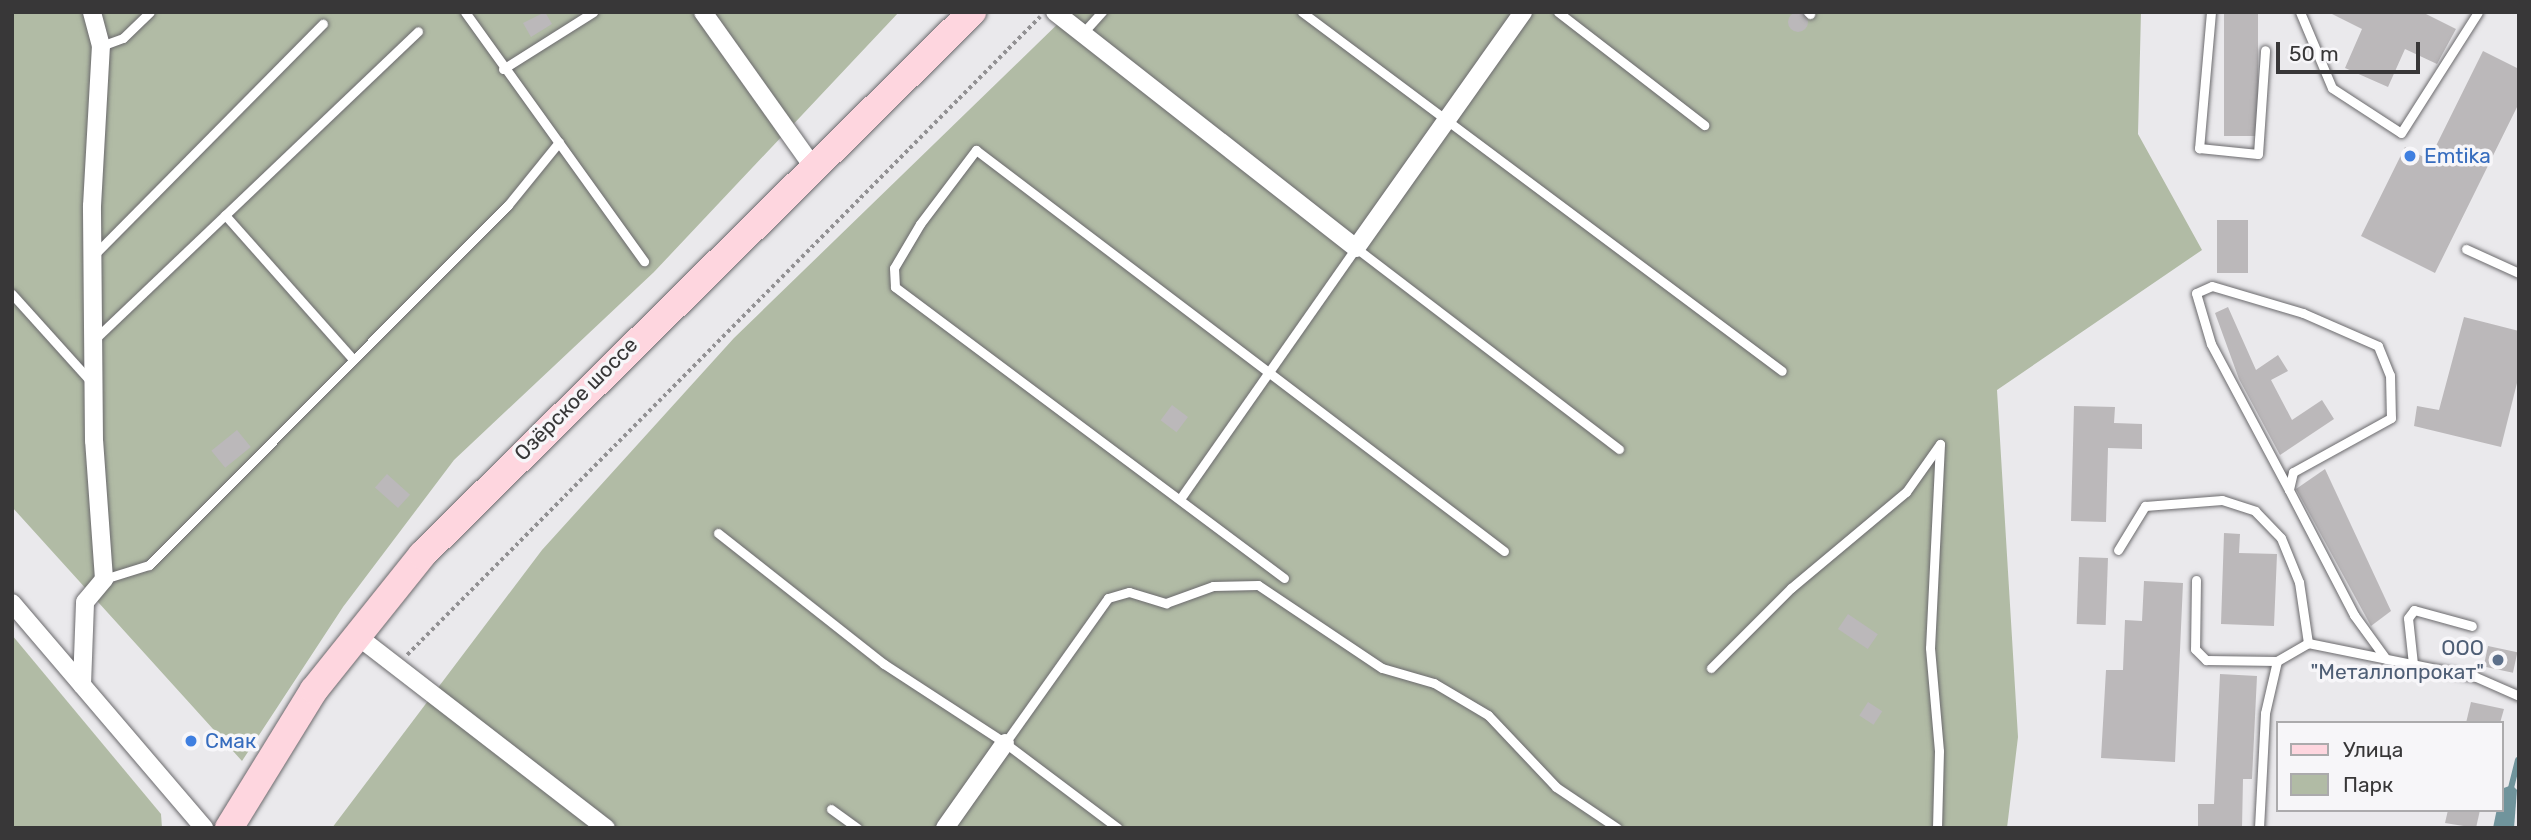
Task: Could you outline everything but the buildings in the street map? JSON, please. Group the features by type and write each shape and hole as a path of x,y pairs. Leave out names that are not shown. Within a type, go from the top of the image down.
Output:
{"main road":[{"name":"Озёрское шоссе","path":"229,828 356,635 544,429 972,12"}],"street":[{"path":"82,685 85,602 104,579 94,386 94,255 101,46 92,12"},
{"path":"703,12 814,168"},
{"path":"1055,12 1356,248 1523,12"},
{"path":"12,603 204,828"},
{"path":"356,635 606,828"},
{"path":"945,828 1005,743"}],"lane":[{"path":"101,46 123,38 150,12"},
{"path":"465,12 503,69 644,261"},
{"path":"503,69 593,12"},
{"path":"1081,35 1102,12"},
{"path":"1302,12 1782,371"},
{"path":"1558,12 1704,125"},
{"path":"2211,12 2199,148 2258,153 2265,50"},
{"path":"2301,12 2332,88 2401,133 2478,12"},
{"path":"94,255 323,24"},
{"path":"94,340 418,31"},
{"path":"104,579 149,565 352,358 508,205 559,142"},
{"path":"1284,578 895,287 894,268 920,224 976,150 1267,374 1504,551"},
{"path":"225,215 352,358"},
{"path":"1180,499 1356,248 1619,449"},
{"path":"2466,249 2519,273"},
{"path":"2289,489 2293,472 2390,418 2390,375 2378,346 2303,313 2212,286 2196,293 2211,344 2354,615 2386,659"},
{"path":"12,294 94,386"},
{"path":"1711,668 1791,588 1906,492 1940,444 1930,648 1939,751 1937,828"},
{"path":"2118,550 2145,506 2222,500 2255,511 2281,538 2299,582 2308,643"},
{"path":"718,533 884,664 1005,743 1118,828"},
{"path":"2196,580 2195,649 2206,660 2277,661 2308,643 2476,677 2519,696"},
{"path":"1005,743 1108,598 1129,592 1166,603 1213,586 1258,585 1382,668 1434,683 1488,715 1556,787 1617,828"},
{"path":"2413,664 2408,618 2414,610 2472,626"},
{"path":"2259,828 2265,713 2277,661"},
{"path":"831,809 857,828"}],"path":[{"path":"396,666 1045,12"}],"green space":[{"path":"12,12 899,12 654,272 454,460 343,607 242,761 12,507"},
{"path":"1070,12 2141,12 2138,134 2202,250 1997,390 2018,737 2007,828 332,828 542,550 734,338"},
{"path":"12,635 161,814 162,828 12,828"}],"water":[{"path":"2512,785 2517,790 2514,828 2493,828 2496,812 2503,812 2503,788"}],"waterway":[{"path":"2510,792 2518,760"}],"place":[{"name":"Emtika","path":"2410,156"},
{"name":"ООО \"Металлопрокат\"","path":"2498,660"},
{"name":"Смак","path":"191,741"}]}
